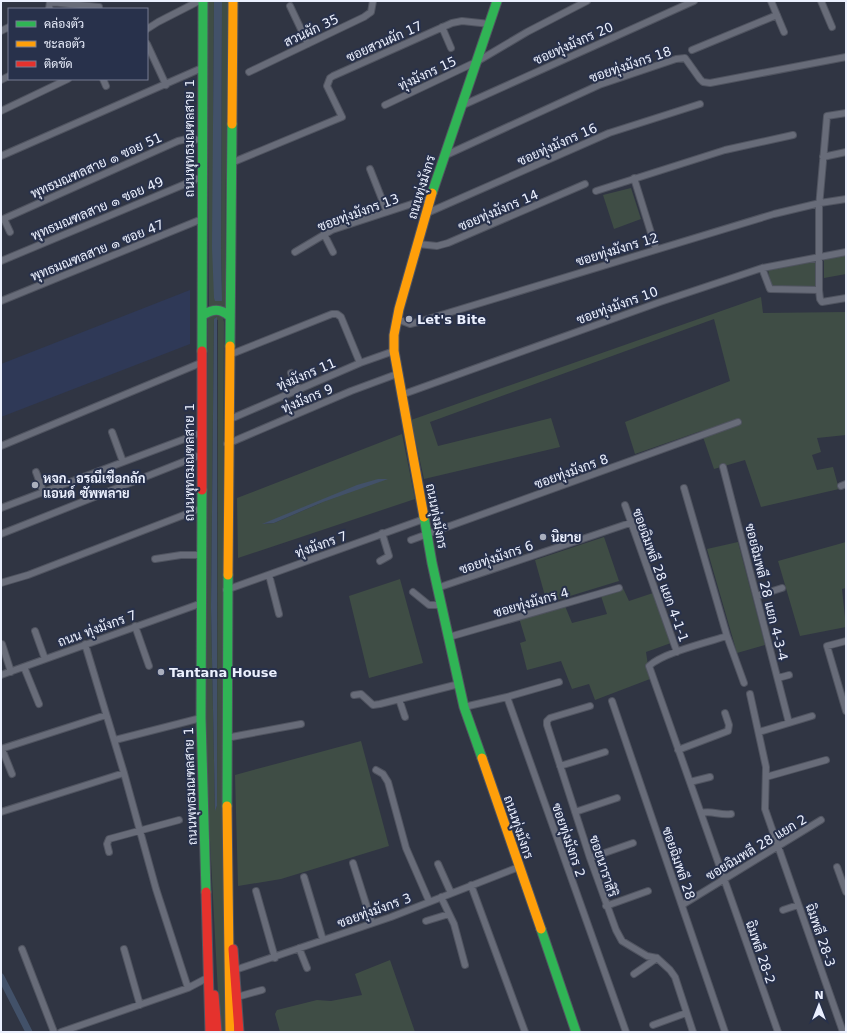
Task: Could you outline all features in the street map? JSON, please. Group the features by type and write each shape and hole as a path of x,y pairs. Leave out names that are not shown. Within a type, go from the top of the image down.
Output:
{"main road":[{"name":"ถนนพุทธมณฑลสาย 1","path":"203,1 203,454 201,718 207,922 207,978 210,1032"},
{"path":"230,1032 226,738 226,590 233,1"},
{"name":"ถนนทุ่งมังกร","path":"497,1 478,61 430,198 397,319 394,350 397,374 437,588 464,707 576,1032"},
{"path":"203,315 213,309 218,309 229,316"},
{"name":"ถนนพุทธมณฑลสาย 1","path":"207,922 213,968 216,1032"},
{"path":"228,922 235,970 239,1032"}],"street":[{"path":"148,28 200,1"},
{"name":"สวนผัก 35","path":"249,72 364,17 371,12 373,1"},
{"name":"ทุ่งมังกร 15","path":"386,104 478,61 534,28 587,1"},
{"name":"ซอยทุ่งมังกร 20","path":"461,106 694,1"},
{"path":"771,1 784,32"},
{"path":"821,1 832,27"},
{"path":"49,6 99,7"},
{"path":"290,6 308,44"},
{"path":"692,50 777,15"},
{"name":"ซอยสวนผัก 17","path":"230,163 342,117 327,86 330,78 458,21 490,24"},
{"path":"442,27 451,48"},
{"path":"148,46 166,85"},
{"name":"ซอยทุ่งมังกร 18","path":"444,156 599,85 676,59 685,58 702,82 710,83 846,57"},
{"path":"1,156 202,68"},
{"path":"1,111 66,80"},
{"path":"103,80 106,86"},
{"name":"ซอยทุ่งมังกร 16","path":"426,213 609,133 700,104"},
{"path":"846,113 827,116 820,203 819,290 820,299 822,302 846,298"},
{"path":"596,191 725,150 793,135"},
{"name":"พุทธมณฑลสาย ๑ ซอย 51","path":"2,219 178,141 187,139 202,140"},
{"path":"823,156 846,152"},
{"path":"370,169 387,212"},
{"name":"พุทธมณฑลสาย ๑ ซอย 49","path":"1,260 202,177"},
{"path":"634,178 656,249"},
{"name":"ซอยทุ่งมังกร 14","path":"418,244 437,246 448,243 585,184"},
{"name":"ซอยทุ่งมังกร 13","path":"295,252 324,234 430,198"},
{"name":"ซอยทุ่งมังกร 12","path":"397,319 410,324 418,322 780,212 846,199"},
{"path":"2,219 10,232"},
{"name":"พุทธมณฑลสาย ๑ ซอย 47","path":"1,301 202,219"},
{"path":"324,234 333,252"},
{"name":"ซอยทุ่งมังกร 10","path":"401,395 660,302 762,268 846,252"},
{"path":"762,268 770,289 819,290"},
{"path":"229,355 337,314 341,317 360,363"},
{"name":"ทุ่งมังกร 11","path":"228,420 298,389 394,350"},
{"path":"1,446 203,362"},
{"path":"291,373 298,389"},
{"name":"ทุ่งมังกร 9","path":"227,444 351,391 397,374"},
{"name":"ซอยทุ่งมังกร 8","path":"411,540 738,422"},
{"path":"112,432 123,462"},
{"path":"1,508 203,432"},
{"path":"1,534 203,454"},
{"name":"ซอยฉิมพลี 28 แยก 4-3-4","path":"724,467 789,723"},
{"path":"36,472 43,491"},
{"path":"684,488 727,636 744,683"},
{"name":"ซอยฉิมพลี 28 แยก 4-1-1","path":"625,505 630,523 677,652"},
{"path":"1,583 28,575 202,508"},
{"name":"ทุ่งมังกร 7","path":"226,590 424,518"},
{"name":"ซอยทุ่งมังกร 6","path":"437,588 630,523"},
{"path":"380,561 389,556 382,533"},
{"path":"155,559 181,555 202,555"},
{"path":"269,575 279,614"},
{"name":"ซอยทุ่งมังกร 4","path":"449,637 619,588"},
{"path":"757,596 782,588"},
{"path":"413,592 430,605 441,605"},
{"name":"ถนน ทุ่งมังกร 7","path":"1,675 202,603"},
{"path":"135,626 149,666"},
{"path":"35,631 45,659"},
{"path":"677,652 727,636"},
{"path":"846,641 827,646 846,711"},
{"path":"2,644 11,672"},
{"path":"85,644 124,773 166,923 188,988"},
{"name":"ฉิมพลี 28-2","path":"677,652 652,663 649,666 778,1032"},
{"path":"24,667 39,704"},
{"path":"778,678 789,675"},
{"path":"464,707 507,697 559,682"},
{"path":"354,695 364,695 373,705 459,684"},
{"name":"ฉิมพลี 28-3","path":"750,694 766,767 765,809 843,1032"},
{"name":"ซอยทุ่งมังกร 2","path":"507,697 626,1032"},
{"path":"399,699 405,716"},
{"name":"ซอยฉิมพลี 28","path":"612,701 725,1032"},
{"name":"ซอยนาราสิริ","path":"590,706 550,718 547,721 560,766 606,906 622,941 647,956 657,958 670,970 675,977 692,1032"},
{"path":"678,750 728,731 729,725 724,713"},
{"path":"12,774 2,749 106,715"},
{"path":"759,732 812,716"},
{"path":"114,740 201,718"},
{"path":"226,738 301,724"},
{"path":"560,766 605,752"},
{"path":"766,777 826,760"},
{"path":"376,770 383,774 388,782 406,848 429,901"},
{"path":"1,812 124,773"},
{"path":"690,782 710,777"},
{"path":"575,812 617,798"},
{"path":"701,813 707,811 720,815 732,814"},
{"path":"109,852 107,844 109,839 179,820"},
{"name":"ซอยฉิมพลี 28 แยก 2","path":"682,905 821,820"},
{"path":"590,858 633,843"},
{"path":"353,863 372,923"},
{"path":"438,864 451,893"},
{"name":"ซอยทุ่งมังกร 3","path":"235,970 275,958 372,923 519,867"},
{"path":"837,867 846,892"},
{"path":"304,877 323,940"},
{"path":"471,885 525,1032"},
{"path":"256,891 275,958"},
{"path":"606,906 648,891"},
{"path":"441,897 457,932 465,965"},
{"path":"783,910 798,905"},
{"path":"426,921 449,914"},
{"path":"300,948 307,968"},
{"path":"22,949 54,1032"},
{"path":"124,949 140,1005"},
{"path":"634,974 657,958"},
{"path":"61,1032 188,988 207,978"},
{"path":"237,997 262,990"},
{"path":"653,1025 686,1013"}],"shaded area":[{"path":"207,1 214,1 213,129 222,301 222,1 228,1 225,258 227,308 221,306 209,308"},
{"path":"214,1 222,1 222,301 215,301 214,298 212,247"},
{"path":"631,188 641,219 614,229 603,195"},
{"path":"846,255 846,274 824,278 824,259"},
{"path":"812,261 818,262 817,287 774,288 771,285 768,270"},
{"path":"190,290 190,344 1,417 1,364"},
{"path":"761,297 763,313 846,312 846,435 817,438 821,452 812,455 817,470 833,467 839,489 761,507 745,460 714,469 701,431 635,454 625,422 730,381 714,319 430,422 438,446 551,418 560,447 424,479 411,420"},
{"path":"212,315 221,315 224,322 222,818 226,1032 220,1032 206,764 208,318","holes":["214,319 218,320 217,806 215,810 211,607"]},
{"path":"217,317 217,806 215,811 211,607 214,319"},
{"path":"402,434 415,499 238,558 237,498","holes":["386,479 323,502 322,502","322,502 274,523 263,524"]},
{"path":"378,479 388,479 323,502 274,523 262,524 357,485"},
{"path":"604,537 619,581 547,603 535,560"},
{"path":"738,542 765,645 737,653 707,549"},
{"path":"846,542 846,588 842,589 846,627 800,636 778,561"},
{"path":"400,579 423,663 369,678 349,596"},
{"path":"623,588 629,601 653,593 671,643 646,652 650,679 595,700 589,684 572,689 561,661 527,670 520,643 526,641 519,618 565,606 572,623 607,614 601,596"},
{"path":"361,741 389,846 281,879 238,886 235,775"},
{"path":"390,960 415,1032 280,1032 275,1014 277,1010 317,1000 331,1001 362,995 355,974"}],"waterway":[{"path":"1,977 29,1032"}],"traffic: fast":[{"path":"202,351 203,1"},
{"path":"432,193 497,1"},
{"path":"230,346 232,124"},
{"path":"203,315 216,310 229,316"},
{"path":"202,490 201,718 206,892"},
{"path":"424,517 432,563 464,707 482,758"},
{"path":"227,806 228,575"},
{"path":"541,929 576,1032"}],"traffic: slow":[{"path":"232,124 233,1"},
{"path":"424,517 394,351 394,335 399,309 432,193"},
{"path":"228,575 230,346"},
{"path":"482,758 541,929"},
{"path":"227,806 230,1032"}],"traffic: jam":[{"path":"202,351 202,490"},
{"path":"206,892 210,1032"},
{"path":"233,949 239,1032"},
{"path":"214,995 217,1032"}],"place":[{"name":"Let's Bite","path":"409,319"},
{"name":"หจก. อรุณีเชือกถัก แอนด์ ซัพพลาย","path":"35,485"},
{"name":"นิยาย","path":"543,537"},
{"name":"Tantana House","path":"161,672"}]}
